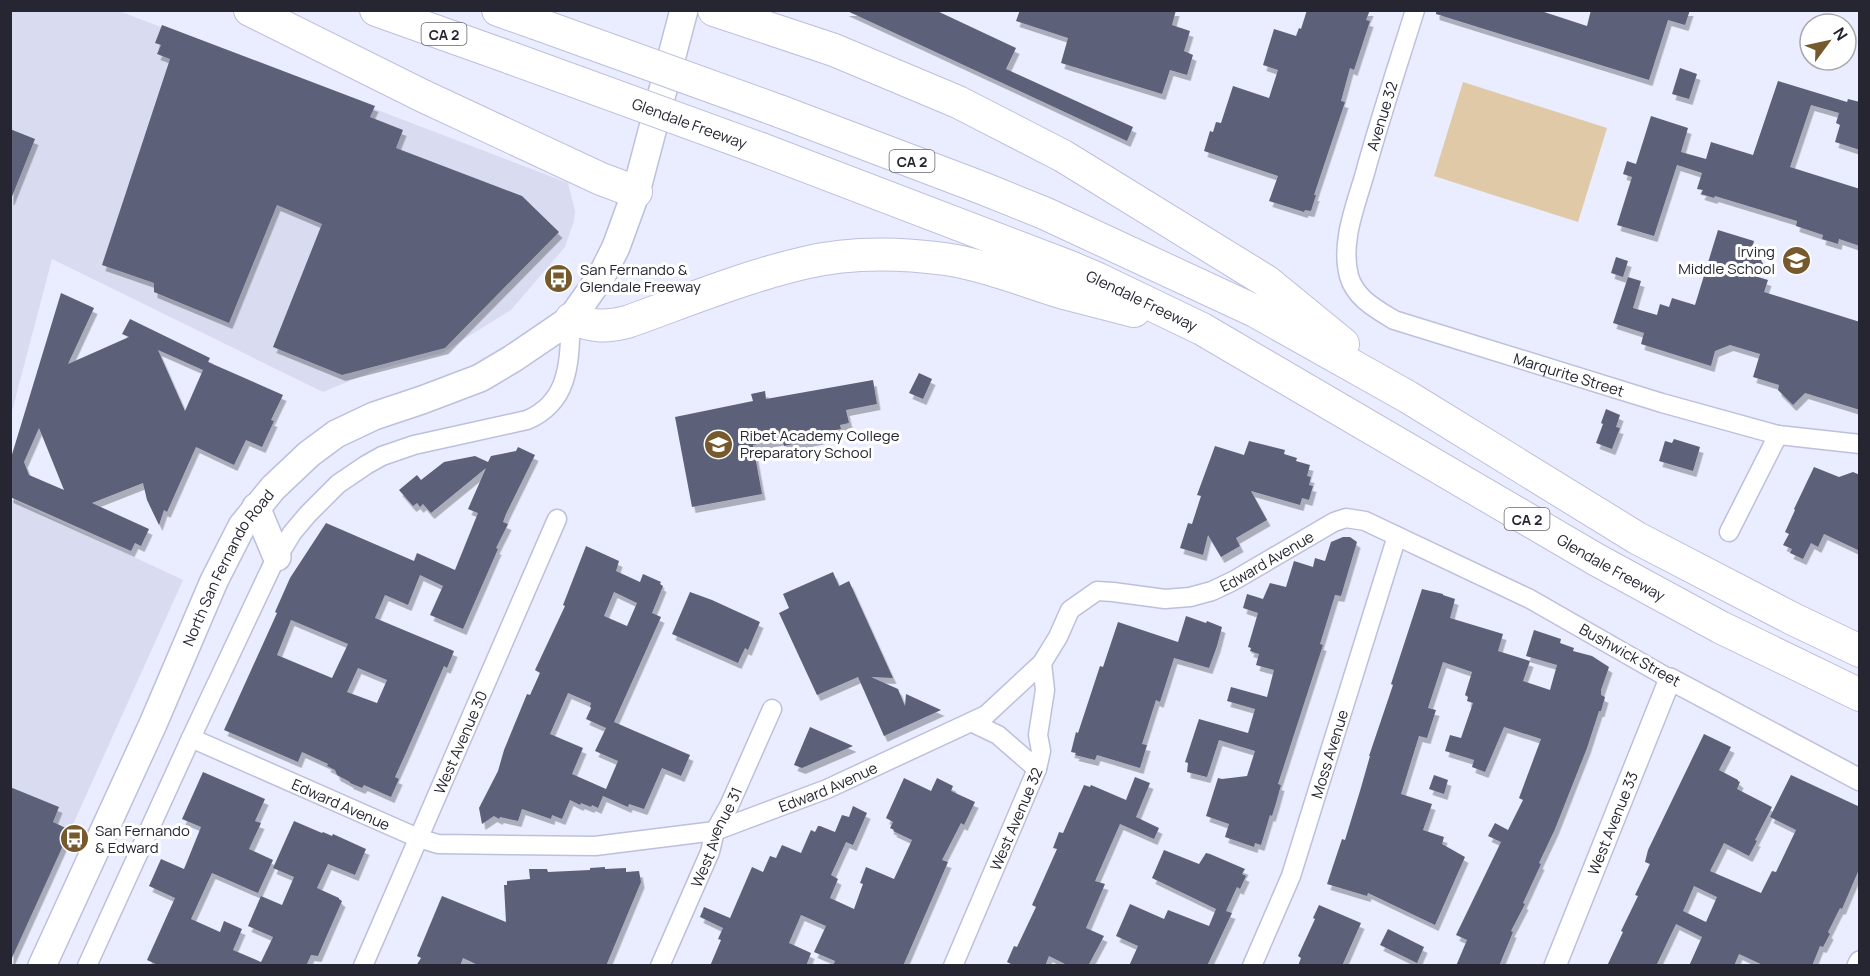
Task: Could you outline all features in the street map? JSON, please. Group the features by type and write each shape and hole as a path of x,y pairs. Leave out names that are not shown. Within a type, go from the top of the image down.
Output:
{"highway":[{"path":"250,10 423,96 601,179 636,192"},
{"name":"Glendale Freeway","path":"376,10 761,149 1098,279 1202,330 1607,566 1720,627 1860,695"},
{"name":"CA 2","path":"498,10 779,111 982,188 1110,242 1255,311 1408,398 1637,538 1860,651"},
{"path":"714,10 834,50 958,102 1063,156 1266,280 1408,398"},
{"path":"571,319 596,326 610,326 731,285 805,263 840,257 894,255 946,259 992,270 1202,330"}],"main road":[{"name":"North San Fernando Road","path":"42,966 153,724 214,581 242,526 256,507 309,454 336,434 374,416 480,378 512,359 571,319 602,275 616,247 636,192 684,10"},
{"path":"256,507 277,557"}],"street":[{"name":"Avenue 32","path":"1351,222 1375,135 1415,10"},
{"name":"Marqurite Street","path":"1351,222 1346,251 1350,278 1365,302 1394,320 1662,403 1778,435 1860,444"},
{"path":"87,966 191,738 277,557 292,533 338,484 382,456 414,445 527,420 541,414 562,387 567,373 571,319"},
{"path":"1729,532 1778,435"},
{"name":"Edward Avenue","path":"191,738 418,838 438,844 595,846 715,831 827,789 986,715 1042,663 1058,637 1070,610 1097,591 1113,591 1165,599 1190,597 1212,591 1334,522 1346,518 1365,521 1398,537"},
{"name":"West Avenue 30","path":"363,966 556,519"},
{"name":"Bushwick Street","path":"1398,537 1530,599 1670,679 1860,780"},
{"name":"Moss Avenue","path":"1252,966 1291,876 1398,537"},
{"name":"West Avenue 32","path":"954,966 1037,769 1041,751 1038,735 1045,690 1042,663"},
{"name":"West Avenue 33","path":"1555,966 1670,679"},
{"name":"West Avenue 31","path":"660,966 710,852 715,831 729,806 772,709"},
{"path":"971,722 998,735 1037,769"}],"shaded area":[{"path":"11,11 119,11 568,183 575,211 565,247 511,310 442,353 376,370 323,392 52,259 11,415"},
{"path":"1463,82 1607,128 1578,222 1434,176"},
{"path":"11,499 183,580 11,962"}],"building":[{"path":"845,10 935,10 1016,48 1006,69 1133,127 1127,141"},
{"path":"1020,10 1176,10 1172,25 1190,31 1184,51 1193,55 1187,75 1170,70 1162,94 1061,63 1068,38 1016,21"},
{"path":"1307,10 1370,10 1366,20 1370,21 1354,70 1350,68 1341,101 1345,102 1314,195 1316,195 1311,211 1305,210 1304,212 1269,201 1278,176 1204,151 1210,131 1213,132 1216,122 1221,123 1233,86 1269,98 1278,70 1263,65 1274,29 1296,36 1299,28 1301,29"},
{"path":"1436,10 1538,10 1587,26 1591,10 1690,10 1685,25 1668,20 1649,80 1436,14"},
{"path":"162,25 375,106 370,117 403,130 396,148 522,196 559,232 445,348 342,375 273,347 322,224 277,205 229,323 154,292 154,283 102,265 170,59 157,54 161,45 155,43"},
{"path":"1680,68 1697,74 1689,99 1672,94"},
{"path":"1778,81 1847,102 1848,99 1860,102 1860,150 1835,142 1840,125 1836,123 1839,113 1811,105 1790,167 1860,189 1860,246 1839,239 1838,244 1822,239 1823,235 1796,226 1797,221 1715,196 1714,198 1701,194 1703,190 1697,189 1702,173 1677,165 1654,236 1617,225 1632,177 1623,174 1627,161 1636,164 1651,116 1688,128 1681,152 1706,159 1711,142 1753,155"},
{"path":"10,129 35,139 11,199 10,199"},
{"path":"1718,230 1754,241 1753,245 1764,266 1748,274 1768,280 1764,292 1860,322 1860,410 1805,393 1793,405 1778,390 1779,385 1753,377 1760,354 1730,345 1715,351 1711,366 1641,344 1644,333 1613,323 1628,277 1641,281 1633,308 1657,315 1660,304 1669,307 1672,298 1695,305"},
{"path":"1616,257 1628,261 1623,277 1611,273"},
{"path":"61,293 94,308 68,364 129,337 122,334 130,319 210,358 208,362 283,395 262,447 246,440 234,465 196,447 167,512 164,510 159,525 147,500 143,483 92,503 149,529 141,546 135,543 131,551 10,497 10,461","holes":["158,350 203,370 185,411","39,428 64,490 29,475 24,462"]},
{"path":"919,373 932,379 923,399 909,393"},
{"name":"Ribet Academy College Preparatory School","path":"873,380 877,404 846,410 849,423 840,425 841,429 821,433 822,438 784,446 782,439 753,445 762,494 692,507 675,417 753,401 751,394 765,391 766,399"},
{"path":"1606,409 1620,415 1616,427 1620,428 1612,449 1596,443"},
{"path":"1674,439 1700,447 1693,471 1659,461 1665,441 1672,443"},
{"path":"1249,441 1285,450 1284,454 1310,465 1307,476 1311,477 1309,485 1313,486 1309,500 1302,498 1300,505 1251,491 1267,520 1236,538 1240,546 1221,557 1208,535 1203,555 1180,548 1188,523 1192,524 1201,496 1197,495 1215,446 1244,455"},
{"path":"518,447 535,455 506,514 503,522 508,524 463,629 430,615 443,586 420,575 408,605 385,595 375,618 454,651 447,668 444,666 395,777 399,779 391,797 364,785 362,788 350,783 337,775 335,770 327,766 328,764 302,752 298,762 224,730 277,613 275,612 290,578 326,523 414,561 417,553 455,570 478,513 468,509 486,468 431,513 423,504 420,507 417,503 413,506 399,490 417,475 421,480 444,462 475,456 488,462 491,456 516,451","holes":["291,620 348,644 332,678 277,655","358,668 387,680 377,703 347,692"]},
{"path":"1814,467 1839,477 1853,472 1860,475 1860,551 1824,534 1818,547 1811,543 1803,559 1790,553 1792,549 1783,545 1789,534 1785,532 1794,509"},
{"path":"1350,537 1357,542 1341,596 1335,595 1320,644 1323,645 1278,784 1281,785 1272,816 1270,815 1261,845 1255,843 1254,847 1225,837 1229,824 1206,816 1218,778 1247,776 1255,751 1219,740 1207,777 1187,772 1188,763 1185,762 1199,719 1248,733 1255,709 1227,701 1231,687 1267,697 1274,670 1256,665 1259,654 1250,651 1251,648 1248,647 1258,613 1243,608 1247,594 1263,599 1270,583 1286,587 1294,561 1313,567 1315,558 1325,561 1331,542"},
{"path":"586,546 619,561 616,571 640,582 643,574 661,582 663,586 652,613 661,617 614,722 690,755 681,776 662,768 644,809 629,804 628,807 603,796 598,808 581,803 580,805 570,800 562,819 552,815 551,819 522,809 518,821 500,817 499,819 494,816 482,824 479,808 498,771 527,694 530,695 540,673 535,670 565,606 563,605","holes":["614,592 637,603 627,626 604,616","568,693 591,703 586,719 606,728 595,751 618,761 606,789 572,774 583,748 550,734"]},
{"path":"833,572 839,586 849,581 893,678 871,677 898,689 905,706 906,694 941,710 884,736 858,677 817,695 779,613 789,608 783,594"},
{"path":"1422,589 1455,599 1450,618 1503,634 1498,651 1530,661 1523,681 1550,690 1557,665 1526,656 1534,630 1561,639 1560,643 1574,648 1573,651 1592,656 1609,667 1601,690 1601,695 1605,697 1601,711 1599,711 1555,829 1539,863 1541,864 1523,903 1525,904 1511,931 1513,932 1499,966 1456,966 1467,940 1456,935 1501,842 1488,836 1495,823 1508,830 1523,800 1519,798 1541,739 1504,727 1485,772 1472,767 1474,760 1445,751 1450,735 1461,738 1473,703 1467,701 1468,697 1465,695 1472,672 1443,662 1428,708 1436,710 1427,738 1419,736 1401,794 1432,804 1423,830 1444,837 1442,844 1465,857 1435,925 1368,893 1367,896 1327,884 1342,839 1345,840"},
{"path":"690,592 760,622 748,650 745,648 738,663 672,634"},
{"path":"1186,616 1222,627 1217,646 1209,668 1174,658 1160,702 1156,700 1142,744 1147,745 1140,768 1097,755 1095,760 1071,752 1076,732 1078,733 1100,666 1103,667 1118,622 1178,642"},
{"path":"810,727 853,746 802,768 794,765"},
{"path":"1704,734 1731,747 1719,770 1740,782 1737,789 1772,807 1749,856 1724,843 1710,871 1761,893 1772,871 1776,872 1796,830 1770,817 1791,775 1860,807 1860,867 1842,909 1840,908 1828,932 1830,934 1823,947 1820,946 1812,966 1765,966 1739,954 1734,966 1689,966 1702,937 1676,924 1656,966 1607,966 1650,864 1645,862 1648,850","holes":["1694,886 1717,897 1706,922 1683,911"]},
{"path":"203,772 265,799 255,821 261,823 249,849 273,860 258,893 212,873 191,919 220,932 224,921 242,929 233,950 261,962 273,937 248,926 261,896 282,905 294,877 273,868 294,821 322,833 332,836 333,834 366,849 355,875 328,864 317,888 342,901 318,956 311,955 306,966 160,966 147,960 175,898 149,886 161,859 184,869 201,827 182,819"},
{"path":"1434,775 1448,780 1444,794 1429,789"},
{"path":"1135,777 1150,783 1136,817 1159,828 1154,839 1120,824 1095,881 1105,884 1086,928 1104,936 1088,966 1069,966 1049,956 1045,966 1015,966 1007,962 1014,946 1017,947 1036,907 1032,905 1057,849 1053,848 1059,832 1063,833 1084,785 1090,787 1091,785 1126,800"},
{"path":"904,778 931,791 937,778 953,786 951,791 975,802 964,825 961,823 942,860 948,862 903,966 833,966 835,961 814,952 826,926 801,915 789,943 811,953 806,966 710,966 721,940 718,939 723,928 700,917 704,907 730,918 752,867 763,872 770,856 776,858 782,845 801,853 811,830 815,832 820,826 835,832 842,815 849,817 853,806 867,813 853,845 846,842 831,875 838,879 830,898 854,909 866,867 894,879 912,840 893,831 890,828 893,822 886,818"},
{"path":"10,787 59,807 53,822 70,830 10,962"},
{"path":"1164,850 1199,864 1206,853 1245,869 1242,874 1246,876 1240,889 1237,887 1226,911 1232,913 1207,966 1129,966 1138,946 1116,936 1130,904 1164,919 1168,910 1209,926 1216,909 1152,878"},
{"path":"605,867 605,869 626,868 626,872 639,871 641,882 606,966 480,966 463,958 460,966 416,966 421,958 417,956 442,896 506,922 504,885 507,885 507,881 530,879 529,869 547,869 548,872"},
{"path":"1319,905 1361,923 1342,966 1298,966 1301,958 1298,956"},
{"path":"1388,929 1424,947 1417,963 1380,945"}],"place":[{"name":"Irving Middle School","path":"1796,260"},
{"name":"San Fernando & Glendale Freeway","path":"559,278"},
{"name":"Ribet Academy College Preparatory School","path":"719,444"},
{"name":"San Fernando & Edward","path":"74,839"}]}
